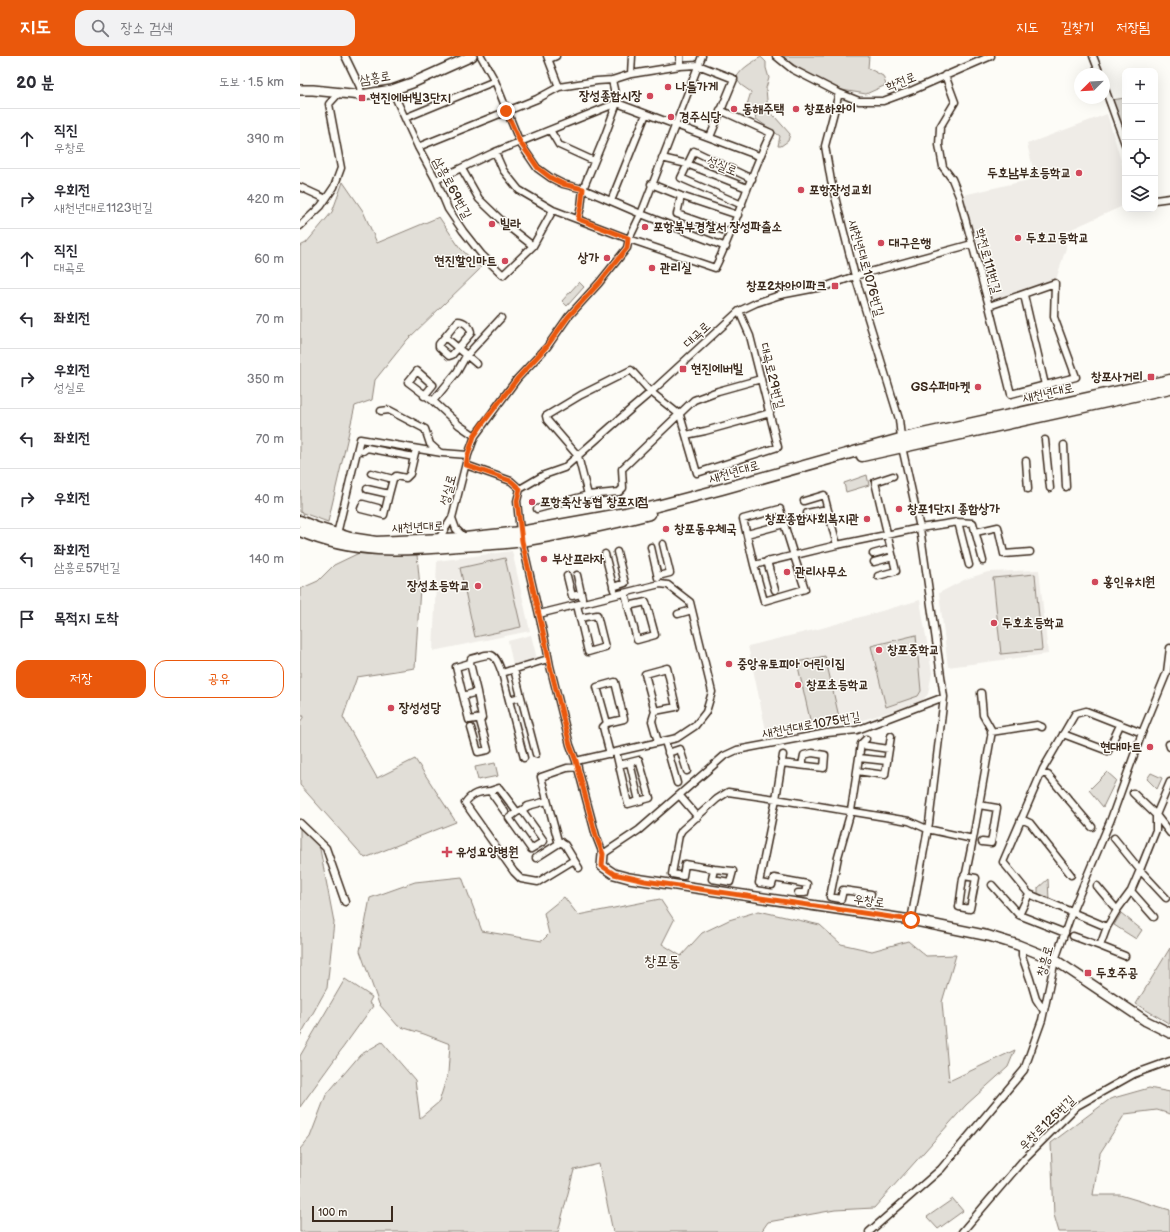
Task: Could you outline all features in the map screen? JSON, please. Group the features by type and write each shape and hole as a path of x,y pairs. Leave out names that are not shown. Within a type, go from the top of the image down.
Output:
{"main road":[{"name":"삼흥로","path":"300,90 361,95 392,90 412,83 457,59 472,56"},
{"name":"새천년대로","path":"300,531 349,547 371,549 426,549 465,542 521,536 630,520 710,500 765,480 901,443 1156,382 1170,380"},
{"path":"1144,393 1149,389 1158,386 1156,382"},
{"name":"새천년대로","path":"901,443 1170,388"},
{"name":"새천년대로","path":"300,521 350,538 376,542 438,540 465,542"},
{"name":"우창로","path":"603,854 602,866 614,874 629,878 911,920 989,936 1055,960 1146,1021 1170,1033"}],"street":[{"path":"345,56 360,87 361,95"},
{"path":"481,56 495,81 520,142 538,168 551,178 563,184 583,189 640,214 726,246"},
{"path":"556,56 548,58 559,88"},
{"path":"631,74 632,56"},
{"path":"680,56 680,66"},
{"name":"성실로","path":"438,540 452,518 474,436 517,379 547,346 568,317 599,283 627,248 628,238 640,214 702,56"},
{"name":"학전로","path":"776,56 792,68 839,93 859,100 883,101 913,90 991,56"},
{"path":"972,56 975,64"},
{"path":"1093,56 1098,68"},
{"path":"418,147 537,99 559,88 597,81 612,80 631,74 680,66 698,65 734,79 710,137"},
{"name":"학전로111번길","path":"945,75 955,102 940,127 939,145 943,167 952,179 960,196 1011,394 1076,377 1054,317 1055,283 1024,295"},
{"path":"578,219 583,189 617,103 612,80"},
{"path":"405,118 495,81"},
{"name":"삼흥로69번길","path":"392,90 418,147 436,180 448,209 463,231 482,254 503,275 533,246 553,210"},
{"path":"300,226 321,206 334,188 341,168 329,104 340,93"},
{"name":"새천년대로1076번길","path":"839,93 825,146 831,181 855,276 899,419 901,443"},
{"path":"436,180 462,169 495,152 617,103 759,156"},
{"path":"1110,103 1124,140"},
{"path":"720,110 771,133 759,156 752,179 747,188"},
{"path":"611,201 646,114"},
{"path":"550,130 559,145 594,162"},
{"path":"742,205 681,178 686,164 694,151 752,179"},
{"path":"495,152 503,170 519,190 553,210 628,238"},
{"name":"성실로","path":"628,238 715,268 726,246 747,188 686,164 662,158"},
{"path":"462,169 479,199 504,224 533,246"},
{"path":"651,184 681,196 738,215"},
{"path":"300,187 326,199"},
{"path":"681,196 677,214 731,233"},
{"path":"1158,200 1170,198"},
{"name":"대곡로","path":"520,489 544,475 564,468 651,392 739,311 756,303 780,295 827,286 855,276 972,244"},
{"path":"989,306 1024,295 1045,385"},
{"name":"대곡로29번길","path":"686,435 697,473 778,447 750,336 739,311"},
{"path":"433,401 457,372 466,356 501,318"},
{"path":"458,321 463,322 471,329 472,333 452,355 449,356 439,346 445,337 458,321"},
{"path":"445,337 477,364"},
{"path":"588,495 578,456 547,420 546,416 582,395 631,370 651,392 680,415 686,435 770,413"},
{"path":"537,509 588,495 620,492 623,488 622,469 694,400 706,394 761,379"},
{"path":"424,396 433,401 459,425 474,436"},
{"path":"381,411 389,410 425,428 430,444 440,453"},
{"path":"337,534 360,439 440,453 468,455"},
{"path":"1045,440 1050,488"},
{"path":"901,443 920,528 944,697 928,829 911,920"},
{"path":"1064,446 1066,487"},
{"path":"358,450 362,451 367,448 414,457"},
{"path":"371,473 393,479 396,476 406,478 410,474 416,449"},
{"path":"1026,461 1028,489"},
{"path":"466,465 511,481 520,489 517,501 521,536 548,659 570,745 577,764 596,836 603,854"},
{"path":"878,576 896,571 875,482 893,476"},
{"path":"377,513 384,515 393,479"},
{"path":"366,489 389,494"},
{"path":"804,500 824,495 837,545"},
{"path":"780,509 805,589 764,601 746,534 743,519 780,509"},
{"path":"807,513 827,509"},
{"path":"452,518 456,529 465,542"},
{"path":"958,522 969,565"},
{"path":"754,565 794,554 920,528 958,522 973,523 983,561"},
{"path":"746,534 784,524"},
{"path":"976,532 998,527 1004,554 1030,552"},
{"path":"658,576 670,573 663,544"},
{"path":"650,547 660,584"},
{"path":"873,554 891,549"},
{"path":"613,587 625,583 617,552"},
{"path":"605,554 616,596"},
{"path":"874,562 893,557"},
{"path":"767,561 775,590"},
{"path":"577,574 581,594 580,618 588,652 605,647 597,615 580,618"},
{"path":"567,576 572,596 581,594"},
{"path":"539,614 660,584 668,585 690,602 712,692 706,712 695,726 677,738 613,753 541,777 558,841 565,845 580,868"},
{"path":"625,593 628,606 637,640 655,635 646,602 628,606"},
{"path":"678,614 692,610"},
{"name":"창흥로","path":"869,1232 941,1169 1024,1070 1042,1020 1055,960 1064,933 1111,819 1142,733 1168,672 1170,648"},
{"path":"471,728 478,752 488,750 480,721 482,718 470,659 485,655 492,655 497,658 502,673 524,758"},
{"path":"502,673 548,659"},
{"path":"470,663 456,667 469,720 482,718"},
{"path":"654,711 676,707 667,668 645,674 654,711 652,721 668,753 677,783"},
{"path":"514,669 536,754"},
{"path":"607,724 597,687 615,682 624,720 607,724 603,728 619,765 628,804 650,798 639,760 619,765"},
{"path":"463,696 477,692"},
{"path":"964,876 976,878 970,909 959,907 963,878 964,876 966,873 973,839 991,732 983,715 981,693"},
{"path":"509,700 521,697"},
{"name":"새천년대로1075번길","path":"603,854 639,830 680,796 724,756 737,750 827,733 857,730 944,697"},
{"path":"1106,927 1028,894 1003,862 1042,773 1075,714 1086,711 1142,733"},
{"path":"991,732 1037,725 1042,727"},
{"path":"1063,734 1108,751 1120,725"},
{"path":"856,771 884,775 891,736"},
{"path":"866,739 861,745 851,811 838,857 830,897 841,899 844,890 871,894"},
{"path":"861,745 889,749"},
{"path":"668,753 680,749 687,771"},
{"path":"783,755 776,799 759,883 772,885 774,878 807,884 805,893 798,893"},
{"path":"859,758 887,761"},
{"path":"630,763 639,801"},
{"path":"781,763 802,765"},
{"path":"1042,773 1048,775 1092,827"},
{"path":"1100,946 1106,927 1131,891 1140,870 1156,830 1156,815 1170,782"},
{"path":"547,801 528,806 519,811 509,818 531,849 544,841 519,811 499,788 470,796 466,803 514,872 521,879 538,882 574,860"},
{"path":"490,791 505,812"},
{"path":"714,870 685,864 683,876 672,874 678,835 717,799 728,792 910,821 928,829 973,839"},
{"path":"1134,793 1156,815 1170,833"},
{"path":"680,796 698,817"},
{"path":"979,805 997,808 991,843 982,842"},
{"path":"1021,819 1030,823 1071,875"},
{"path":"300,823 326,848 345,902"},
{"path":"1114,838 1140,870 1166,898"},
{"path":"536,858 561,842"},
{"path":"992,885 1019,915 1064,933"},
{"path":"1097,886 1117,910"},
{"path":"1131,891 1154,917"},
{"path":"1019,915 1028,894"},
{"path":"1073,936 1125,956"},
{"path":"1022,947 1022,956 1036,1000 1044,1010"},
{"name":"우창로125번길","path":"962,1232 1025,1158 1077,1106 1134,1074 1170,1061"}],"shaded area":[{"path":"784,56 869,56 868,68 883,76 886,85 866,94 842,90 814,78 785,59"},
{"path":"761,57 766,62 769,78 766,88 768,112 775,117 790,134 788,141 781,146 778,146 780,136 756,119 754,109 746,108 751,92 741,85 736,78 744,68"},
{"path":"1122,98 1122,132 1119,133 1106,104 1110,104 1110,100"},
{"path":"1107,114 1122,164 1122,206 1065,232 1066,248 1055,283 989,306 959,196 1029,180 1034,172 1027,144"},
{"path":"343,182 363,211 377,243 439,217 460,248 481,268 407,340 375,380 372,400 355,406 328,522 300,512 300,246 306,243 332,212"},
{"path":"579,282 584,287 567,306 562,301"},
{"path":"867,475 869,485 846,492 844,483"},
{"name":"장성초등학교","path":"512,551 530,631 433,651 437,561"},
{"path":"359,553 417,555 420,587 415,668 357,677 343,717 377,778 415,759 456,822 365,858 300,785 300,722 304,716 300,716 300,589 318,581 334,565"},
{"path":"505,558 521,627 475,637 460,568"},
{"name":"두호초등학교","path":"1039,570 1048,654 948,667 939,593 966,579 988,572"},
{"path":"1035,574 1042,650 1001,654 993,578"},
{"path":"920,600 932,673 928,694 921,702 850,724 817,727 767,735 748,646 822,628"},
{"path":"531,635 537,659 513,665 508,641"},
{"path":"916,635 921,691 918,696 886,707 871,646"},
{"path":"825,656 839,717 811,724 797,662"},
{"path":"495,763 498,776 478,780 475,767"},
{"path":"1107,772 1116,780 1103,807 1089,790"},
{"path":"1151,773 1162,778 1157,789 1147,779"},
{"path":"300,821 319,844 334,922 327,988 300,1036"},
{"path":"462,877 482,931 542,941 549,934 544,913 564,897 578,915 660,899 674,920 662,944 681,956 702,933 729,920 759,911 820,925 841,944 872,951 908,941 926,956 956,955 942,1002 949,1081 1015,1050 1008,1067 966,1105 874,1208 835,1210 768,1222 761,1232 613,1232 599,1164 574,1170 558,1232 300,1232 300,1149 310,1137 326,1095 360,1055 382,1042 415,1080 420,1118 439,1102 448,1073 450,1044 398,1026 379,1004 360,951 370,898 415,882"},
{"path":"1048,879 1049,900 1038,895 1038,888"},
{"path":"1121,913 1142,930 1136,939 1114,925"},
{"path":"1170,948 1170,1024 1136,1004"},
{"path":"345,979 372,997 369,1003 373,1006 300,1107 300,1056"},
{"path":"1149,1088 1170,1092 1170,1114 1157,1110 1125,1114 1100,1153 1093,1195 1120,1195 1170,1210 1170,1232 1059,1232 1054,1215 1051,1143 1110,1099"},
{"path":"953,1199 963,1211 938,1229 927,1217"}],"place":[{"name":"나들가게","path":"668,87"},
{"name":"장성종합시장","path":"650,96"},
{"name":"현진에버빌3단지","path":"362,98"},
{"name":"동해주택","path":"734,109"},
{"name":"창포하와이","path":"796,109"},
{"name":"경주식당","path":"671,117"},
{"name":"두호남부초등학교","path":"1079,173"},
{"name":"포항장성교회","path":"801,190"},
{"name":"빌라","path":"492,224"},
{"name":"포항북부경찰서 장성파출소","path":"645,227"},
{"name":"두호고등학교","path":"1018,238"},
{"name":"대구은행","path":"881,243"},
{"name":"상가","path":"607,258"},
{"name":"현진할인마트","path":"505,261"},
{"name":"관리실","path":"652,268"},
{"name":"창포2차아이파크","path":"835,286"},
{"name":"현진에버빌","path":"683,369"},
{"name":"창포사거리","path":"1151,377"},
{"name":"GS수퍼마켓","path":"978,387"},
{"name":"포항축산농협 창포지점","path":"532,502"},
{"name":"창포1단지 종합상가","path":"899,509"},
{"name":"창포종합사회복지관","path":"867,519"},
{"name":"창포동우체국","path":"666,529"},
{"name":"부산프라자","path":"544,559"},
{"name":"관리사무소","path":"787,572"},
{"name":"홍인유치원","path":"1095,582"},
{"name":"장성초등학교","path":"478,586"},
{"name":"두호초등학교","path":"994,623"},
{"name":"창포중학교","path":"879,650"},
{"name":"중앙유토피아 어린이집","path":"729,664"},
{"name":"창포초등학교","path":"798,685"},
{"name":"장성성당","path":"391,708"},
{"name":"현대마트","path":"1150,747"},
{"name":"유성요양병원","path":"447,852"},
{"name":"두호주공","path":"1088,973"}],"district":[{"name":"창포동","path":"662,961"}],"route":[{"path":"506,111 520,142 538,168 551,178 563,184 583,189 578,219 628,238 627,248 599,283 568,317 547,346 517,379 483,423 474,436 466,465 511,481 520,489 517,501 522,541 550,666 570,745 576,761 596,836 603,854 602,866 614,874 645,881 911,920"}]}
